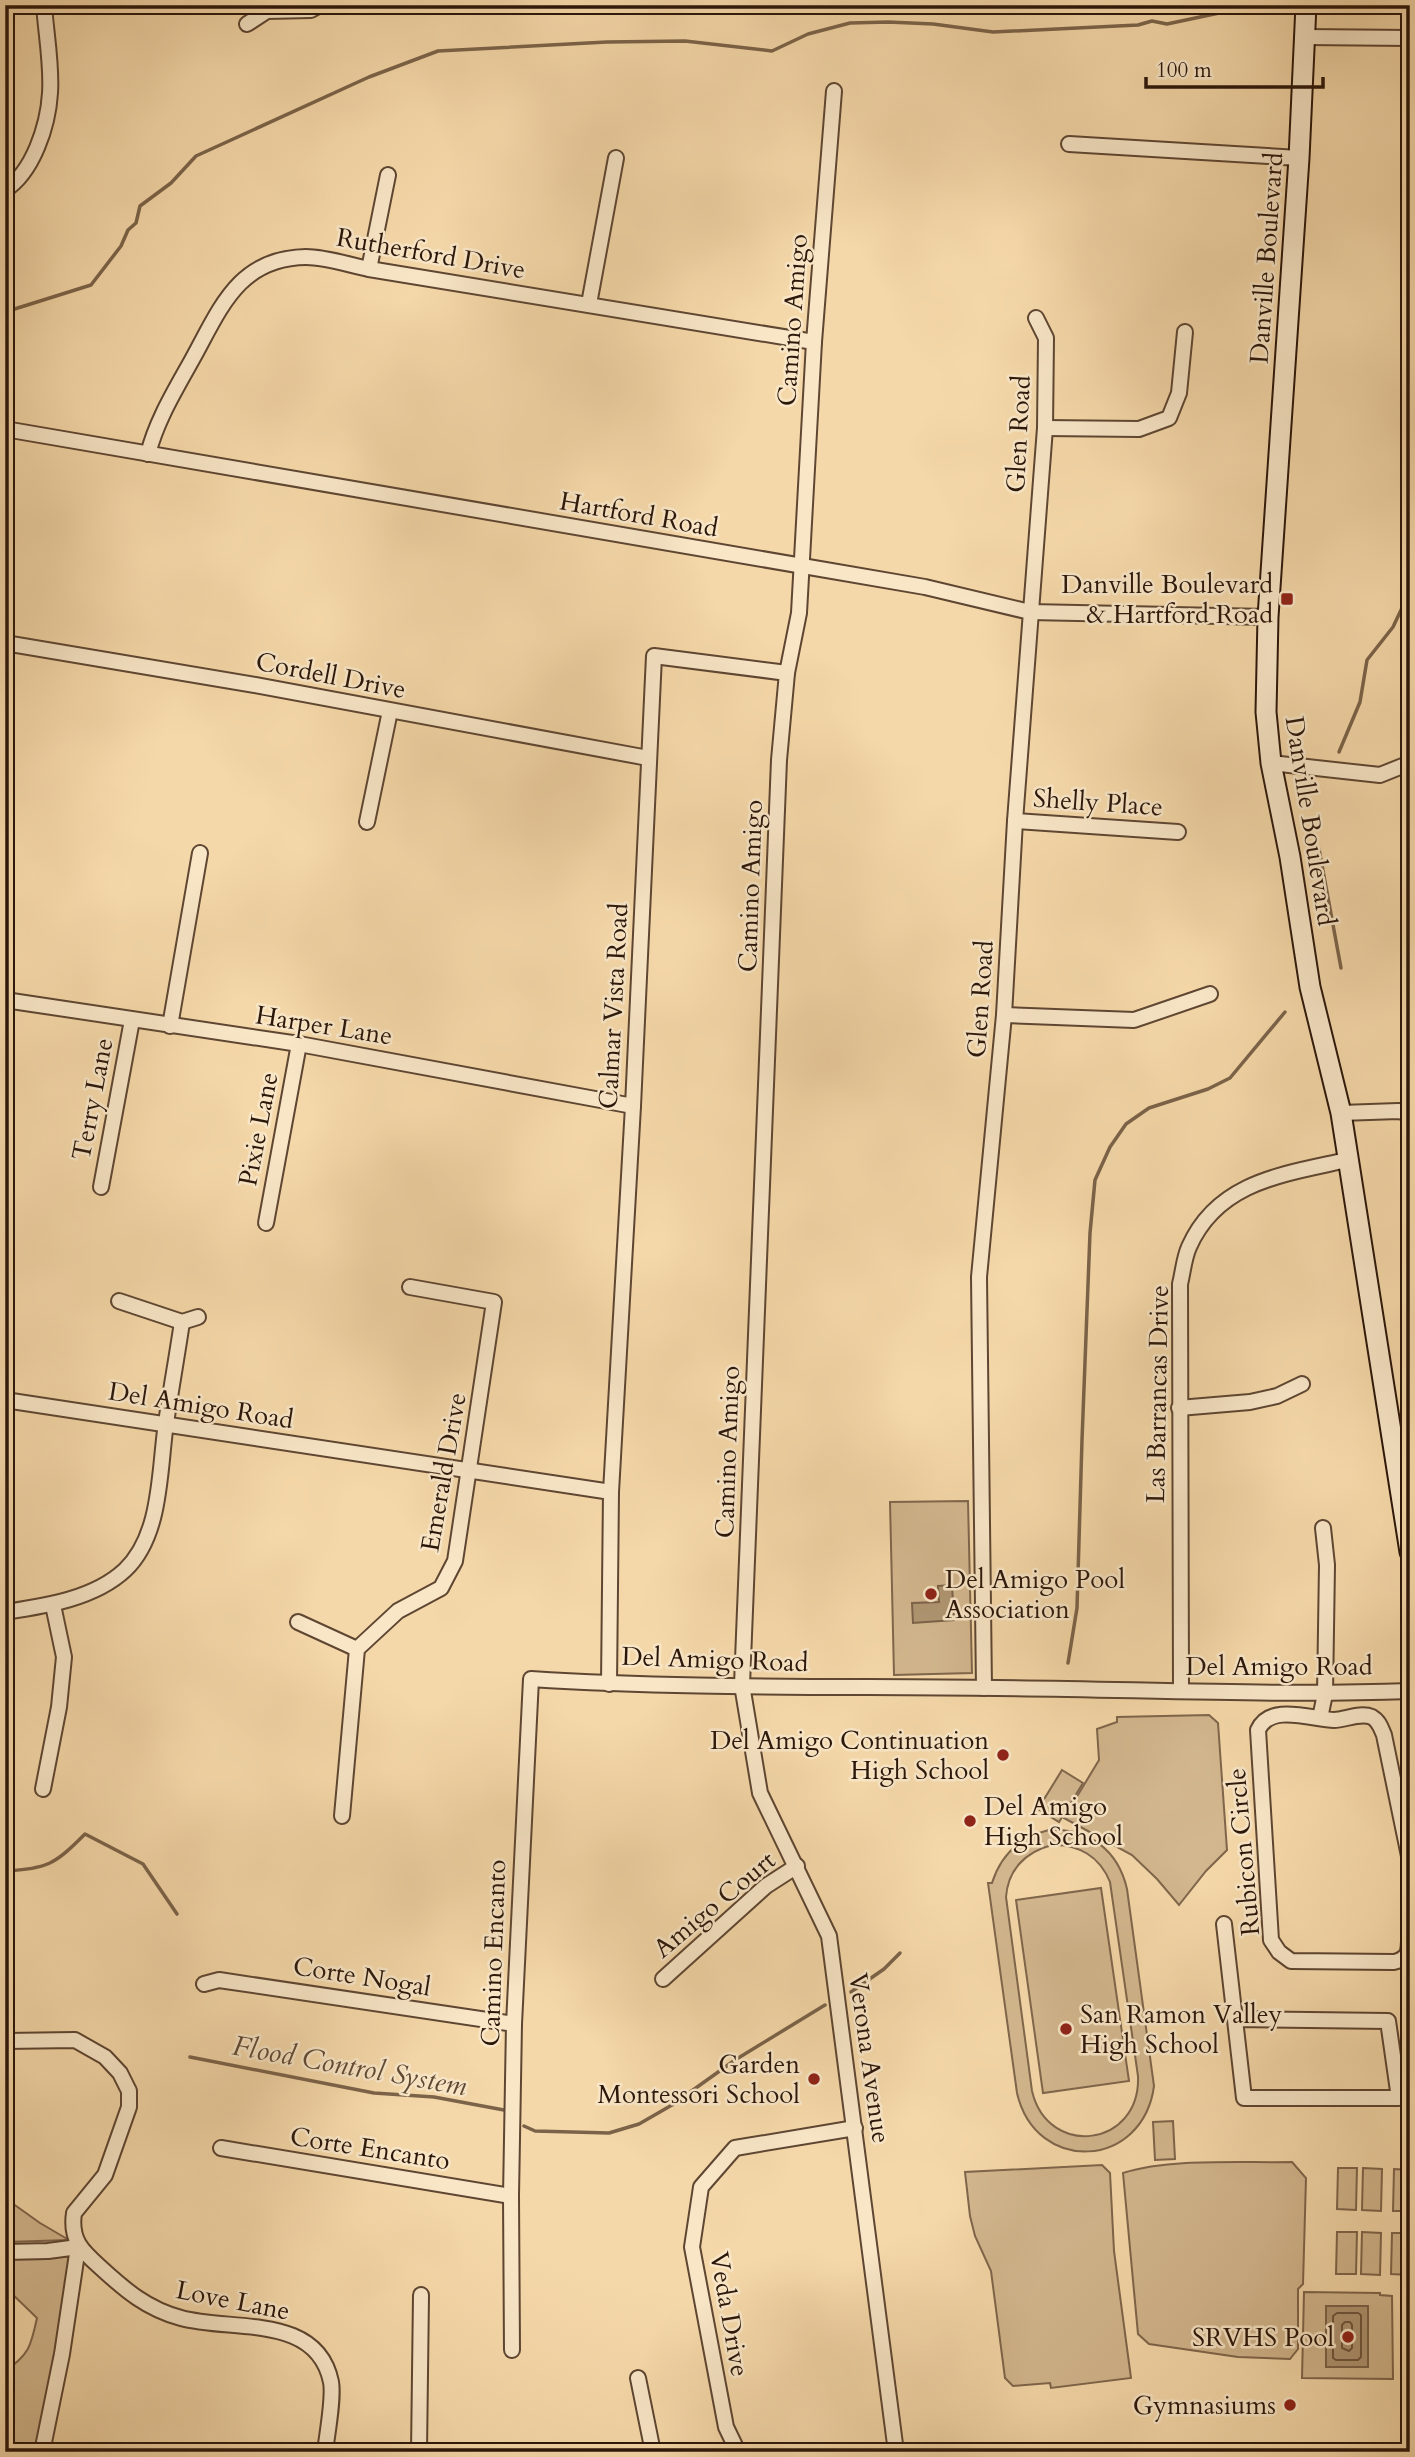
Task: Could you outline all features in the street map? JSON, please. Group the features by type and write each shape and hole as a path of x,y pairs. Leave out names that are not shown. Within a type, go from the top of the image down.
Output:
{"main road":[{"name":"Danville Boulevard","path":"1306,5 1299,158 1268,617 1266,712 1271,763 1290,857 1310,986 1341,1113 1410,1552"}],"street":[{"path":"5,190 17,183 39,145 50,93 44,5"},
{"path":"247,24 267,11 311,10 320,5"},
{"path":"1305,37 1410,38"},
{"name":"Camino Amigo","path":"742,1685 779,760 787,674 799,613 814,342 834,91"},
{"path":"1069,144 1299,158"},
{"path":"589,304 616,158"},
{"path":"369,269 388,175"},
{"name":"Rutherford Drive","path":"148,454 155,429 222,304 240,281 261,268 284,259 308,257 814,342"},
{"name":"Glen Road","path":"984,1688 979,1277 1004,1014 1015,821 1045,428 1046,338 1036,317"},
{"path":"1045,428 1139,429 1169,418 1179,393 1185,332"},
{"name":"Hartford Road","path":"5,429 925,587 1030,612 1268,617"},
{"name":"Cordell Drive","path":"5,643 648,758"},
{"name":"Calmar Vista Road","path":"611,1492 633,1106 654,656 787,674"},
{"path":"367,822 390,711"},
{"path":"1271,763 1380,775 1410,763"},
{"name":"Shelly Place","path":"1015,821 1178,832"},
{"path":"170,1026 200,853"},
{"path":"1004,1014 1134,1020 1210,994"},
{"name":"Harper Lane","path":"5,1000 299,1044 633,1106"},
{"name":"Terry Lane","path":"100,1187 132,1020"},
{"name":"Pixie Lane","path":"266,1223 299,1044"},
{"path":"1341,1113 1410,1113"},
{"name":"Las Barrancas Drive","path":"1181,1690 1180,1284 1188,1249 1201,1225 1227,1198 1275,1176 1347,1160"},
{"name":"Emerald Drive","path":"357,1649 398,1611 441,1588 455,1561 470,1470 494,1302 410,1287"},
{"path":"118,1301 182,1322 198,1317"},
{"path":"5,1612 53,1605 95,1589 125,1570 143,1547 154,1513 182,1322"},
{"path":"1179,1408 1250,1402 1278,1396 1302,1384"},
{"name":"Del Amigo Road","path":"5,1400 611,1492 609,1684 1325,1694 1410,1691"},
{"path":"1320,1718 1325,1694 1327,1565 1322,1528"},
{"path":"43,1789 59,1707 64,1657 53,1605"},
{"path":"298,1622 357,1649 342,1816"},
{"name":"Camino Encanto","path":"512,2350 514,2024 531,1679 609,1684"},
{"name":"Verona Avenue","path":"742,1685 760,1793 829,1936 897,2452"},
{"name":"Rubicon Circle","path":"1410,1861 1384,1735 1379,1724 1371,1717 1353,1716 1336,1720 1290,1715 1271,1716 1262,1721 1258,1730 1271,1940 1279,1952 1291,1961 1401,1960 1406,1955 1409,1944 1410,1876"},
{"name":"Amigo Court","path":"663,1979 766,1886 797,1866"},
{"path":"1224,1924 1244,2098 1399,2098 1402,2070 1388,2021 1235,2019"},
{"name":"Corte Nogal","path":"204,1984 219,1980 514,2024"},
{"path":"5,2041 75,2040 105,2057 120,2073 129,2091 129,2107 105,2175 75,2213 73,2220 78,2247 62,2354 43,2452"},
{"name":"Veda Drive","path":"738,2452 726,2427 692,2246 701,2187 735,2148 855,2128"},
{"name":"Corte Encanto","path":"221,2148 511,2196"},
{"path":"5,2252 78,2247"},
{"name":"Love Lane","path":"78,2247 146,2306 182,2318 279,2330 310,2344 326,2363 332,2385 325,2452"},
{"path":"419,2452 421,2295"},
{"path":"638,2378 653,2452"}],"shaded area":[{"name":"Del Amigo Pool Association","path":"968,1501 972,1673 894,1675 890,1502"},
{"path":"1209,1715 1218,1723 1227,1850 1179,1905 1132,1855 1064,1818 1099,1760 1097,1729 1117,1722 1117,1717"},
{"path":"1062,1770 1083,1783 1059,1822 1038,1809"},
{"path":"1063,1830 1077,1833 1100,1844 1117,1863 1127,1889 1154,2086 1146,2113 1131,2134 1111,2146 1088,2151 1066,2149 1045,2138 1028,2120 1017,2093 988,1883 992,1883 1001,1863 1013,1848 1039,1833","holes":["1062,1845 1080,1850 1094,1859 1110,1882 1138,2076 1135,2100 1125,2118 1110,2130 1092,2136 1073,2135 1056,2127 1041,2113 1032,2091 1006,1897 1010,1878 1026,1857 1042,1848"]},
{"path":"1101,1888 1129,2081 1043,2093 1016,1900"},
{"path":"1173,2121 1175,2159 1155,2160 1153,2122"},
{"path":"1292,2162 1306,2178 1303,2284 1298,2289 1298,2349 1290,2359 1238,2357 1149,2344 1138,2334 1123,2173 1184,2163"},
{"path":"1102,2165 1110,2173 1114,2251 1131,2378 1051,2388 1050,2383 1013,2386 1005,2378 991,2271 975,2236 965,2172"},
{"path":"1338,2168 1357,2168 1356,2210 1337,2209"},
{"path":"1363,2168 1382,2169 1381,2211 1362,2210"},
{"path":"1394,2169 1410,2170 1410,2211 1393,2211"},
{"path":"5,2198 69,2240 8,2242 20,2258 81,2256 46,2452 5,2452 5,2371 28,2349 37,2318 5,2287"},
{"path":"1337,2232 1357,2232 1356,2274 1336,2274"},
{"path":"1362,2232 1381,2233 1380,2275 1361,2274"},
{"path":"1392,2233 1410,2233 1410,2275 1391,2274"},
{"name":"SRVHS Pool","path":"1304,2292 1380,2293 1392,2296 1393,2379 1302,2378"}],"water":[{"path":"952,1585 954,1620 913,1623 912,1603 939,1602 938,1586"},
{"path":"1326,2306 1368,2306 1368,2367 1326,2367"}],"waterway":[{"path":"5,312 91,285 121,246 128,230 136,223 140,206 171,183 196,156 369,77 438,51 607,42 685,41 772,51 808,34 850,23 933,24 993,32 1138,25 1152,21 1167,24 1257,5"},
{"path":"1339,752 1360,702 1367,660 1393,627 1410,591"},
{"path":"1319,849 1341,968"},
{"path":"1068,1663 1077,1608 1090,1233 1095,1180 1110,1147 1126,1124 1149,1108 1208,1089 1230,1078 1285,1012"},
{"path":"5,1871 31,1869 50,1863 85,1834 143,1864 177,1914"},
{"name":"Flood Control System","path":"851,1992 884,1969 900,1953"},
{"name":"Flood Control System","path":"524,2126 535,2131 609,2133 639,2124 672,2105 735,2060 825,2005"},
{"name":"Flood Control System","path":"190,2057 374,2093 434,2097 504,2110"}],"place":[{"name":"Danville Boulevard & Hartford Road","path":"1287,599"},
{"name":"Del Amigo Pool Association","path":"931,1594"},
{"name":"Del Amigo Continuation High School","path":"1003,1755"},
{"name":"Del Amigo High School","path":"970,1821"},
{"name":"San Ramon Valley High School","path":"1066,2029"},
{"name":"Garden Montessori School","path":"814,2079"},
{"name":"SRVHS Pool","path":"1348,2337"},
{"name":"Gymnasiums","path":"1290,2405"}]}
